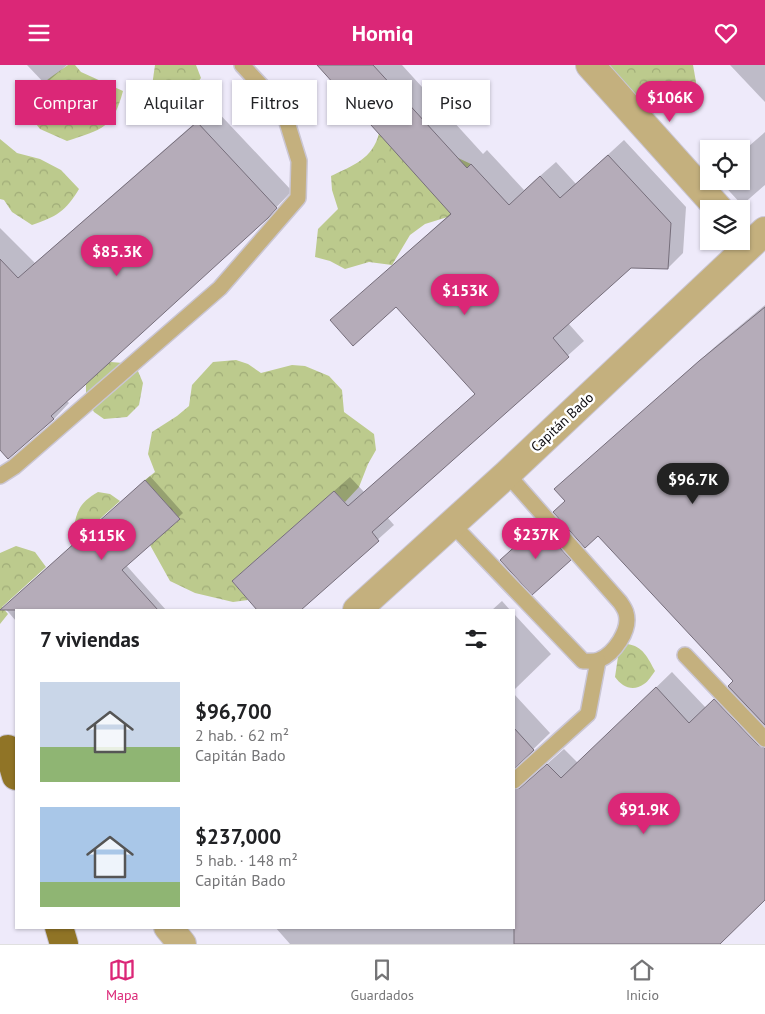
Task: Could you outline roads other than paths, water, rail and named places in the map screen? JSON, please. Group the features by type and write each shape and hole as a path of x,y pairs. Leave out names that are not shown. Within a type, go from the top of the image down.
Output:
{"highway":[{"path":"8,749 15,774"},
{"path":"60,929 64,944"}],"street":[{"path":"590,65 711,200"},
{"name":"Capitán Bado","path":"358,609 507,474 752,236"},
{"path":"170,929 182,944"}],"lane":[{"path":"0,476 14,467 220,288 298,198 299,161 283,109 242,65"},
{"path":"452,524 583,661 598,661 615,650 625,626 626,613 620,603 507,474"},
{"path":"685,655 765,739"},
{"path":"515,780 588,714 598,661"}]}
